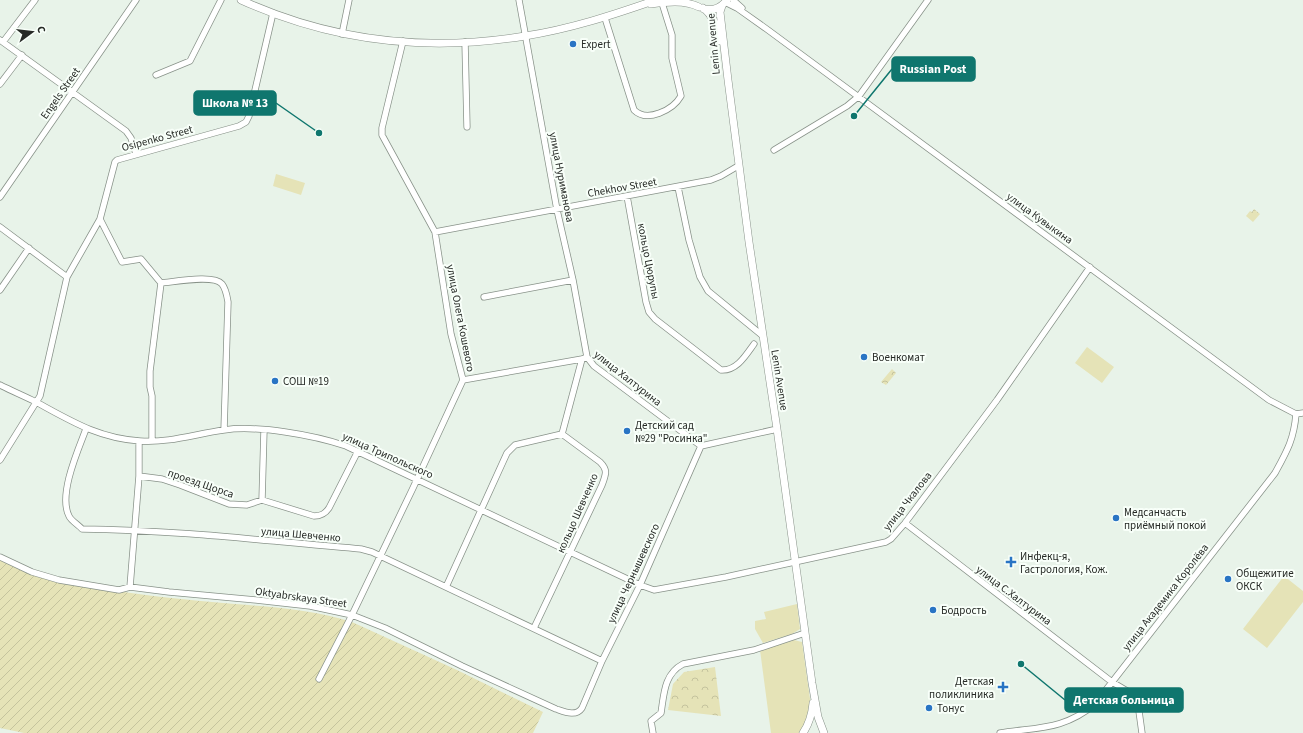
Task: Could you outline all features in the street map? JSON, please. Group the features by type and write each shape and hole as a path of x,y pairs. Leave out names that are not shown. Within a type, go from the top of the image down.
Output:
{"main road":[{"path":"241,0 303,24 342,34 403,41 465,42 526,36 605,18 639,6 659,1 688,3 711,10 724,3"},
{"name":"Lenin Avenue","path":"693,0 708,12 715,25 719,36 728,80"},
{"name":"Lenin Avenue","path":"724,3 720,12 738,166 812,683 818,717 824,733"},
{"name":"Lenin Avenue","path":"803,733 808,725 813,706 812,683"}],"street":[{"path":"35,0 2,41 126,131 131,138 136,154"},
{"name":"Engels Street","path":"0,197 136,0"},
{"path":"156,75 190,61 221,0"},
{"path":"342,34 349,0"},
{"name":"улица Нуриманова","path":"519,0 557,210 573,280 584,358"},
{"name":"улица Кувыкина","path":"733,0 768,30"},
{"path":"774,150 847,106 859,96 928,0"},
{"path":"605,18 634,110 649,116 662,112 679,99 681,93 672,58 672,35 659,1"},
{"name":"улица Кувыкина","path":"724,3 737,8 859,96 1269,400 1296,414"},
{"name":"Osipenko Street","path":"0,460 40,396 67,277 100,219 115,162 136,154 239,126 246,122 249,116 273,13"},
{"name":"улица Олега Кошевого","path":"319,679 352,615 463,380 452,334 434,232 382,135 382,128 403,41"},
{"path":"465,42 467,127"},
{"path":"0,84 22,55"},
{"name":"Chekhov Street","path":"434,232 678,187 717,178 738,166"},
{"path":"678,187 689,240 700,277 708,291 762,336"},
{"name":"кольцо Цюрупы","path":"626,196 646,302 649,312 655,319 721,370 727,370 735,367 741,362 754,344"},
{"path":"100,219 122,262 141,259 161,284 150,371 150,387 152,396 152,441"},
{"path":"0,227 67,277"},
{"path":"0,290 29,248"},
{"name":"улица Чкалова","path":"640,585 654,590 886,542 905,523 997,400 1090,268"},
{"path":"161,284 203,279 219,281 226,292 228,302 224,430"},
{"path":"484,297 573,280"},
{"path":"446,587 507,453 515,445 562,434 584,358"},
{"name":"улица Халтурина","path":"463,380 584,358 701,446"},
{"name":"улица Трипольского","path":"0,385 36,402 86,429 119,438 139,441 177,440 224,430 243,428 329,440 358,451 416,478 480,510 640,585"},
{"path":"1296,414 1303,413"},
{"name":"улица Академика Королёва","path":"1000,733 1056,725 1071,720 1084,713 1095,704 1275,473 1290,446 1295,429 1296,414"},
{"name":"улица Шевченко","path":"86,429 70,472 66,502 69,516 82,529 134,530 194,534 361,549 380,555 602,662"},
{"path":"264,430 262,500 314,516 323,515 330,508 358,451"},
{"path":"701,446 773,430"},
{"name":"кольцо Шевченко","path":"534,628 571,552 606,474 604,467 600,462 562,434"},
{"path":"130,587 139,476 139,441"},
{"name":"улица Чернышевского","path":"582,708 602,662 640,585 701,446"},
{"name":"проезд Щорса","path":"139,476 168,481 229,504 247,505 262,500"},
{"name":"улица С.Халтурина","path":"905,523 1112,682 1134,695 1138,704 1142,733"},
{"name":"Oktyabrskaya Street","path":"0,557 32,572 59,580 119,590 130,587 310,606 352,615 385,628 462,666 556,709 571,713 579,711 582,708"},
{"path":"653,733 651,720 661,713 665,686 671,673 683,664 754,650 805,633"}],"green space":[{"path":"276,174 305,183 301,195 273,186"},
{"path":"1254,209 1260,214 1253,222 1246,216"},
{"path":"1087,347 1114,367 1102,383 1075,363"},
{"path":"892,369 896,373 886,385 881,382"},
{"path":"0,560 12,566 36,574 61,581 99,588 167,598 264,606 338,618 352,622 457,670 543,712 533,733 24,733 0,728"},
{"path":"1284,576 1303,591 1303,602 1267,648 1243,629"},
{"path":"797,604 800,629 792,634 763,643 755,629 755,621 766,619 764,612"},
{"path":"794,640 802,642 811,706 808,720 800,733 771,733 760,650"},
{"path":"715,667 721,716 668,710 673,684 684,672"}],"place":[{"name":"Expert","path":"573,44"},
{"name":"Russian Post","path":"854,116"},
{"name":"Школа № 13","path":"319,133"},
{"name":"Военкомат","path":"864,357"},
{"name":"СОШ №19","path":"275,381"},
{"name":"Детский сад №29 \"Росинка\"","path":"627,431"},
{"name":"Медсанчасть приёмный покой","path":"1116,518"},
{"name":"Инфекц-я, Гастрология, Кож.","path":"1011,562"},
{"name":"Общежитие ОКСК","path":"1228,579"},
{"name":"Бодрость","path":"933,610"},
{"name":"Детская больница","path":"1021,664"},
{"name":"Детская поликлиника","path":"1003,687"},
{"name":"Тонус","path":"929,708"}]}
